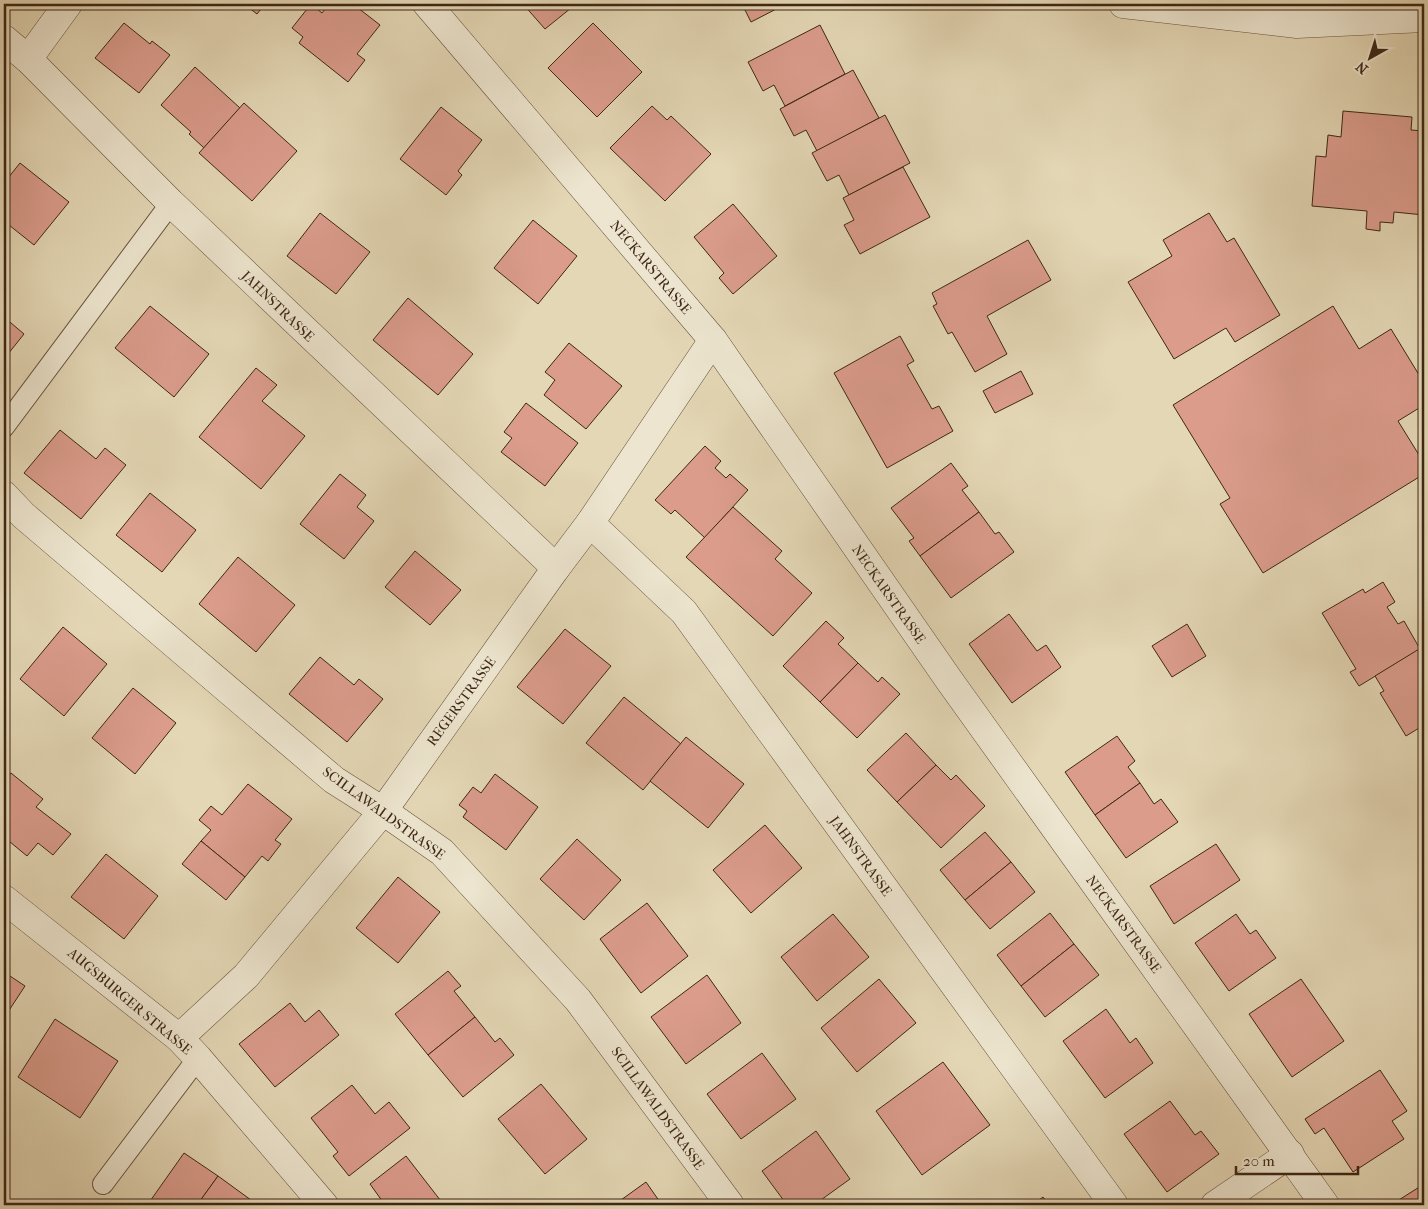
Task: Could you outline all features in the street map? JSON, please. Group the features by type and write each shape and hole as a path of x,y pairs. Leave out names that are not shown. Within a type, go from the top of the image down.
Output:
{"street":[{"path":"28,59 68,4"},
{"name":"NECKARSTRASSE","path":"427,4 713,340 949,680 1325,1205"},
{"path":"1123,4 1297,24 1424,18"},
{"name":"JAHNSTRASSE","path":"4,39 28,59 172,204 556,568"},
{"name":"REGERSTRASSE","path":"179,1038 246,976 383,811 590,523 713,340"},
{"name":"SCILLAWALDSTRASSE","path":"4,495 23,515 334,780 442,852 578,1000 730,1205"},
{"name":"JAHNSTRASSE","path":"590,523 684,612 1114,1205"},
{"name":"AUGSBURGER STRASSE","path":"4,899 179,1038 324,1205"},
{"path":"1215,1205 1290,1154"}],"lane":[{"path":"4,427 172,204"},
{"path":"103,1184 198,1058"}],"building":[{"path":"244,4 265,4 257,14"},
{"path":"311,4 322,13 329,4 353,4 380,25 357,54 365,60 348,82 299,43 303,37 292,28"},
{"path":"523,4 576,4 545,29"},
{"path":"742,4 786,4 751,22"},
{"path":"124,23 150,44 152,41 170,55 139,93 95,58"},
{"path":"593,23 642,72 597,117 548,68"},
{"path":"820,25 845,74 785,106 774,85 763,91 748,62"},
{"path":"195,67 240,108 204,148 189,134 191,132 161,105"},
{"path":"853,70 879,118 817,151 806,130 794,136 780,109"},
{"path":"244,103 297,151 252,201 199,153"},
{"path":"652,106 667,120 671,116 711,154 665,201 610,148"},
{"path":"441,107 482,140 458,171 462,175 446,195 400,159"},
{"path":"1343,111 1412,117 1411,130 1424,131 1424,215 1394,212 1393,223 1380,222 1380,231 1366,229 1367,211 1312,206 1316,156 1326,157 1328,135 1341,137"},
{"path":"885,115 910,163 849,195 839,175 827,181 812,153"},
{"path":"20,163 69,202 34,245 4,221 4,183"},
{"path":"903,167 930,217 860,254 844,225 854,220 843,198"},
{"path":"733,204 777,256 733,294 719,278 724,273 694,237"},
{"path":"320,213 370,252 336,294 287,256"},
{"path":"1209,213 1227,242 1234,238 1280,315 1235,342 1226,328 1174,359 1128,282 1172,256 1163,240"},
{"path":"533,220 577,256 538,304 494,268"},
{"path":"1028,240 1051,280 987,316 1007,354 975,372 952,332 948,334 933,306 937,304 932,293"},
{"path":"408,298 473,354 438,395 373,340"},
{"path":"150,306 209,354 174,397 115,348"},
{"path":"1333,306 1359,349 1391,329 1424,383 1424,405 1398,421 1424,463 1424,474 1263,573 1220,504 1230,498 1173,405"},
{"path":"4,317 24,334 4,359"},
{"path":"900,336 914,361 907,365 932,409 939,406 953,431 887,468 834,373"},
{"path":"569,343 622,386 586,429 544,395 555,380 545,372"},
{"path":"256,368 277,385 262,401 305,436 261,489 199,437"},
{"path":"1021,371 1033,394 995,413 983,391"},
{"path":"526,403 578,443 545,486 501,452 512,438 504,432"},
{"path":"60,430 96,459 105,448 126,465 81,519 24,473"},
{"path":"705,446 721,461 715,468 726,478 730,474 748,490 705,538 675,510 671,514 655,500"},
{"path":"951,463 968,486 962,490 979,512 920,556 909,541 914,538 891,508"},
{"path":"340,474 366,495 357,507 374,521 344,559 300,524"},
{"path":"150,493 196,530 162,572 116,535"},
{"path":"733,507 782,551 775,559 812,593 773,636 686,557"},
{"path":"979,512 995,534 999,532 1014,552 951,598 920,556"},
{"path":"415,551 461,590 430,625 385,587"},
{"path":"238,557 295,605 256,652 199,604"},
{"path":"4,579 10,584 4,591"},
{"path":"1383,582 1395,602 1387,607 1398,624 1404,621 1420,649 1359,686 1350,672 1356,669 1322,613 1363,589 1365,593"},
{"path":"1009,614 1037,651 1046,645 1061,667 1012,703 969,644"},
{"path":"826,621 844,638 838,644 858,663 820,702 783,666"},
{"path":"1187,624 1206,656 1172,677 1152,646"},
{"path":"63,627 107,664 64,716 20,679"},
{"path":"565,629 611,666 563,724 517,687"},
{"path":"1424,646 1424,725 1406,736 1380,693 1384,691 1375,676"},
{"path":"320,657 354,685 359,679 383,699 347,742 289,694"},
{"path":"858,663 878,682 882,677 900,694 857,738 820,702"},
{"path":"133,688 176,723 135,774 92,738"},
{"path":"624,697 681,744 643,790 586,743"},
{"path":"1424,725 1424,739 1418,729"},
{"path":"906,733 936,765 897,802 867,770"},
{"path":"1117,736 1135,761 1128,767 1140,783 1095,815 1065,772"},
{"path":"686,737 744,784 708,828 650,781"},
{"path":"936,765 951,780 956,775 985,806 941,848 897,802"},
{"path":"11,773 43,799 36,807 71,834 53,855 38,843 27,856 4,837 4,782"},
{"path":"495,774 538,807 506,850 463,817 467,811 459,805 473,787 481,793"},
{"path":"1140,783 1154,804 1161,799 1178,822 1126,858 1095,815"},
{"path":"248,784 292,819 275,840 281,844 268,861 262,856 245,877 201,841 211,830 199,820 211,806 222,815"},
{"path":"765,825 802,868 751,913 713,870"},
{"path":"985,832 1011,862 965,900 940,870"},
{"path":"577,839 621,880 584,920 540,879"},
{"path":"201,841 245,877 226,900 182,864"},
{"path":"1216,844 1240,880 1174,924 1150,886"},
{"path":"106,854 158,896 124,939 71,897"},
{"path":"1011,862 1035,892 990,929 965,900"},
{"path":"398,877 440,912 398,963 356,928"},
{"path":"647,903 688,956 641,993 600,939"},
{"path":"1050,913 1074,944 1021,986 997,955"},
{"path":"833,914 869,957 817,1001 781,957"},
{"path":"1236,914 1250,934 1256,930 1276,958 1229,991 1195,943"},
{"path":"1074,944 1099,975 1045,1017 1021,986"},
{"path":"448,971 461,986 454,991 475,1017 428,1055 395,1014"},
{"path":"4,972 25,986 4,1018"},
{"path":"707,975 741,1023 686,1064 651,1017"},
{"path":"879,979 916,1023 857,1072 821,1028"},
{"path":"1301,979 1344,1041 1292,1077 1249,1014"},
{"path":"290,1003 305,1022 319,1010 339,1035 275,1087 239,1044"},
{"path":"1106,1009 1130,1043 1136,1038 1153,1063 1105,1098 1063,1041"},
{"path":"475,1017 495,1042 500,1038 514,1055 463,1097 428,1055"},
{"path":"55,1019 118,1061 80,1118 18,1077"},
{"path":"762,1053 796,1099 741,1139 707,1094"},
{"path":"943,1062 990,1125 922,1175 876,1111"},
{"path":"1380,1070 1407,1111 1392,1121 1404,1139 1353,1172 1324,1128 1315,1134 1305,1119"},
{"path":"541,1084 587,1139 545,1174 498,1119"},
{"path":"352,1085 375,1114 389,1102 410,1128 349,1176 333,1156 338,1152 311,1118"},
{"path":"1170,1101 1195,1135 1201,1131 1219,1154 1167,1192 1124,1134"},
{"path":"816,1131 850,1179 814,1205 787,1205 762,1171"},
{"path":"184,1153 218,1176 197,1205 148,1204"},
{"path":"406,1156 444,1205 385,1205 370,1184"},
{"path":"218,1176 251,1200 247,1205 197,1205"},
{"path":"646,1182 662,1205 614,1205"},
{"path":"1424,1184 1424,1205 1391,1205"},
{"path":"1043,1197 1049,1205 1032,1205"}]}
